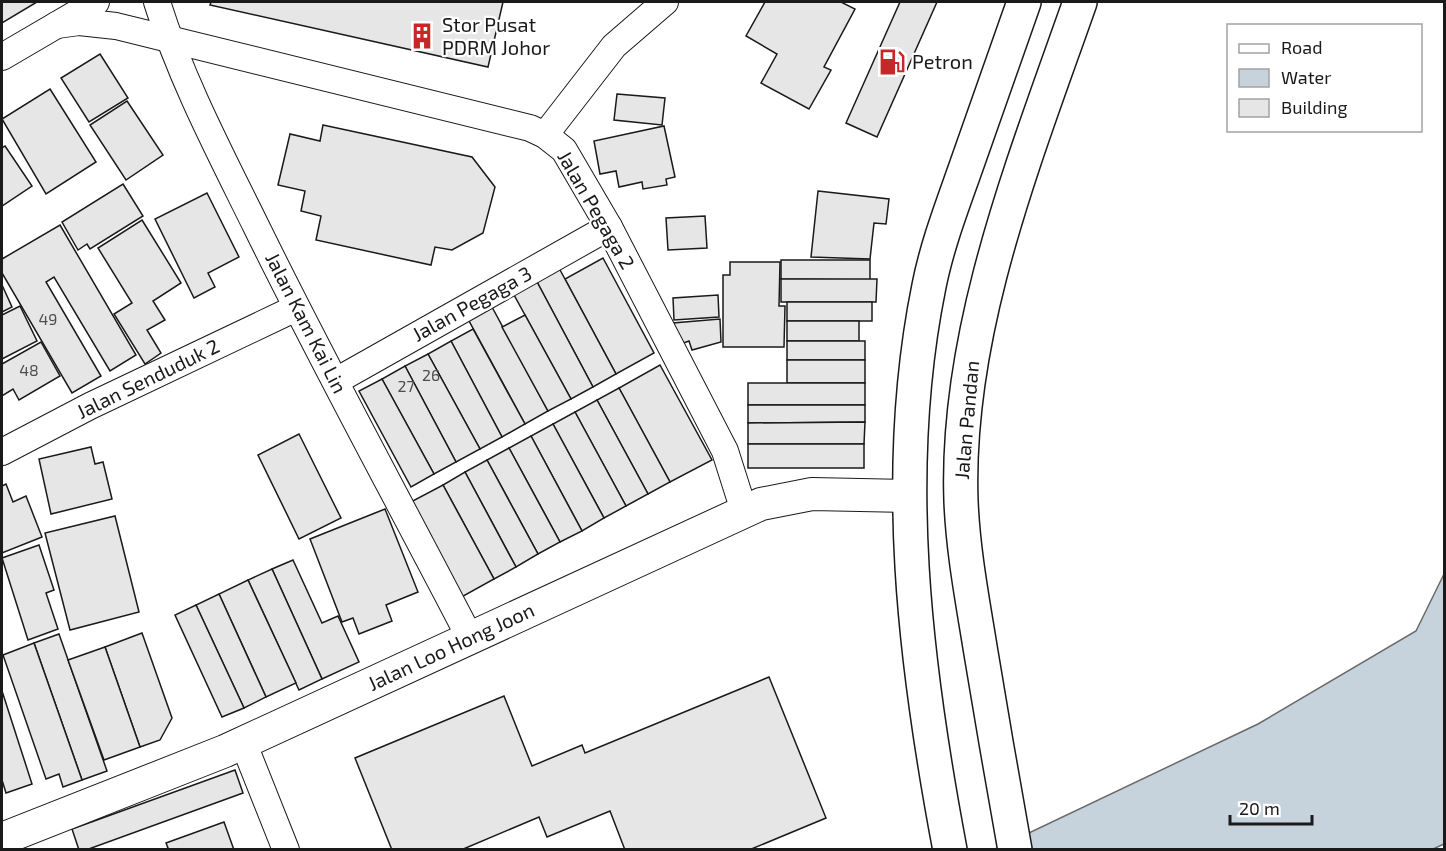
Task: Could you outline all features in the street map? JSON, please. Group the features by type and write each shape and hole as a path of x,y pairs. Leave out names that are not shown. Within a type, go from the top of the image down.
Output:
{"highway":[{"path":"950,849 923,685 908,496 915,362 930,283 951,209 1024,2"},
{"name":"Jalan Pandan","path":"1015,849 971,589 961,500 967,395 970,362 1003,228 1080,2"}],"street":[{"path":"2,57 96,2"},
{"name":"Jalan Kam Kai Lin","path":"157,2 168,39 225,164 296,308 470,638"},
{"path":"545,135 614,46 665,2"},
{"name":"Jalan Pegaga 2","path":"57,25 97,23 168,39 530,128 545,135 564,150 609,227 725,451 744,511"},
{"name":"Jalan Pegaga 3","path":"336,381 609,227"},
{"name":"Jalan Senduduk 2","path":"2,452 90,406 296,308"},
{"name":"Jalan Loo Hong Joon","path":"7,842 243,742 761,504 812,494 908,496"},
{"path":"243,742 286,849"}],"water":[{"path":"1444,574 1444,844 1431,850 993,850 1258,724 1416,631"}],"building":[{"path":"2,2 37,2 2,23"},
{"name":"Stor Pusat PDRM Johor","path":"211,2 503,2 488,67 210,5"},
{"path":"765,2 841,2 855,9 824,67 831,70 809,109 761,83 777,54 746,36"},
{"name":"Petron","path":"900,2 937,2 877,137 846,123"},
{"path":"100,54 128,98 89,122 61,78"},
{"path":"50,89 96,162 46,194 2,119"},
{"path":"617,94 665,98 662,125 614,120"},
{"path":"127,101 163,155 126,180 90,125"},
{"path":"323,125 472,157 495,187 483,233 452,250 435,247 431,265 316,240 321,216 301,211 305,191 278,185 290,134 320,141"},
{"path":"664,126 675,177 666,179 667,185 643,189 642,182 619,187 616,171 600,174 594,141"},
{"path":"5,146 32,186 2,206 2,148"},
{"path":"123,184 143,216 90,249 87,244 78,250 62,222"},
{"path":"818,191 889,199 886,224 874,223 870,259 811,257"},
{"path":"207,193 239,257 208,273 215,287 194,298 155,219"},
{"path":"705,216 707,248 668,250 666,218"},
{"path":"142,220 181,283 153,301 165,320 147,330 161,353 145,364 114,314 132,303 98,248"},
{"path":"60,225 136,355 110,371 54,277 46,282 101,376 72,393 2,273 2,259"},
{"path":"603,258 654,353 616,374 565,279"},
{"path":"781,260 870,260 870,280 781,279"},
{"path":"730,262 780,262 779,306 785,306 784,347 723,347 723,275 730,275"},
{"path":"559,268 616,374 593,387 536,280"},
{"path":"781,279 877,279 876,302 781,302"},
{"path":"536,280 593,387 571,399 513,293"},
{"path":"2,285 12,307 2,312"},
{"path":"718,295 719,317 674,320 673,298"},
{"path":"787,302 872,302 872,321 787,321"},
{"path":"20,306 37,341 2,359 2,315"},
{"path":"492,307 548,411 525,424 468,319"},
{"path":"525,315 571,399 548,411 502,327"},
{"path":"720,319 721,342 692,350 689,341 678,345 673,323"},
{"path":"787,321 859,321 859,341 787,341"},
{"path":"473,329 525,424 502,437 451,341"},
{"path":"451,341 502,437 480,449 428,354"},
{"path":"787,341 865,341 865,360 787,360"},
{"path":"41,342 60,376 19,400 13,389 2,396 2,364"},
{"path":"428,354 480,449 456,462 405,366"},
{"path":"787,360 865,360 865,383 787,383"},
{"path":"660,365 712,460 670,482 619,388"},
{"path":"405,366 456,462 434,474 382,379"},
{"path":"382,379 434,474 411,487 359,391"},
{"path":"748,383 865,383 865,405 748,405"},
{"path":"619,388 670,482 648,494 597,400"},
{"path":"597,400 648,494 626,506 575,412"},
{"path":"748,405 865,405 865,422 748,423"},
{"path":"575,412 626,506 604,518 553,424"},
{"path":"865,422 864,444 748,444 748,423"},
{"path":"553,424 604,518 582,531 531,436"},
{"path":"299,434 341,518 299,539 258,455"},
{"path":"531,436 582,531 560,542 509,448"},
{"path":"748,444 864,444 864,468 748,468"},
{"path":"91,447 95,464 103,462 112,499 51,514 39,459"},
{"path":"509,448 560,542 538,554 487,460"},
{"path":"487,460 538,554 516,567 465,472"},
{"path":"465,472 516,567 494,579 443,485"},
{"path":"6,484 13,502 26,496 42,537 2,553 2,486"},
{"path":"443,485 494,579 458,599 407,504"},
{"path":"385,509 418,592 386,605 392,621 359,634 353,618 342,622 310,539"},
{"path":"115,516 139,612 70,630 45,533"},
{"path":"39,545 54,590 46,593 58,629 28,640 2,558"},
{"path":"293,560 322,623 338,616 359,662 322,679 272,569"},
{"path":"272,569 322,679 299,690 248,580"},
{"path":"248,580 296,683 266,697 219,594"},
{"path":"219,594 266,697 244,708 196,605"},
{"path":"196,605 244,708 222,717 175,615"},
{"path":"142,633 172,718 160,740 140,747 105,647"},
{"path":"59,634 107,771 82,780 34,643"},
{"path":"34,643 82,780 63,787 59,774 46,779 3,655"},
{"path":"105,647 140,747 104,760 68,660"},
{"path":"769,677 826,818 749,850 625,850 610,811 547,837 539,817 461,850 392,850 355,758 504,696 532,766 582,745 585,753"},
{"path":"2,691 32,784 6,793 2,780"},
{"path":"235,770 243,793 86,850 79,850 72,829"},
{"path":"224,822 234,850 164,850 168,848 166,843"}],"place":[{"name":"Stor Pusat PDRM Johor","path":"422,36"},
{"name":"Petron","path":"892,62"}]}
